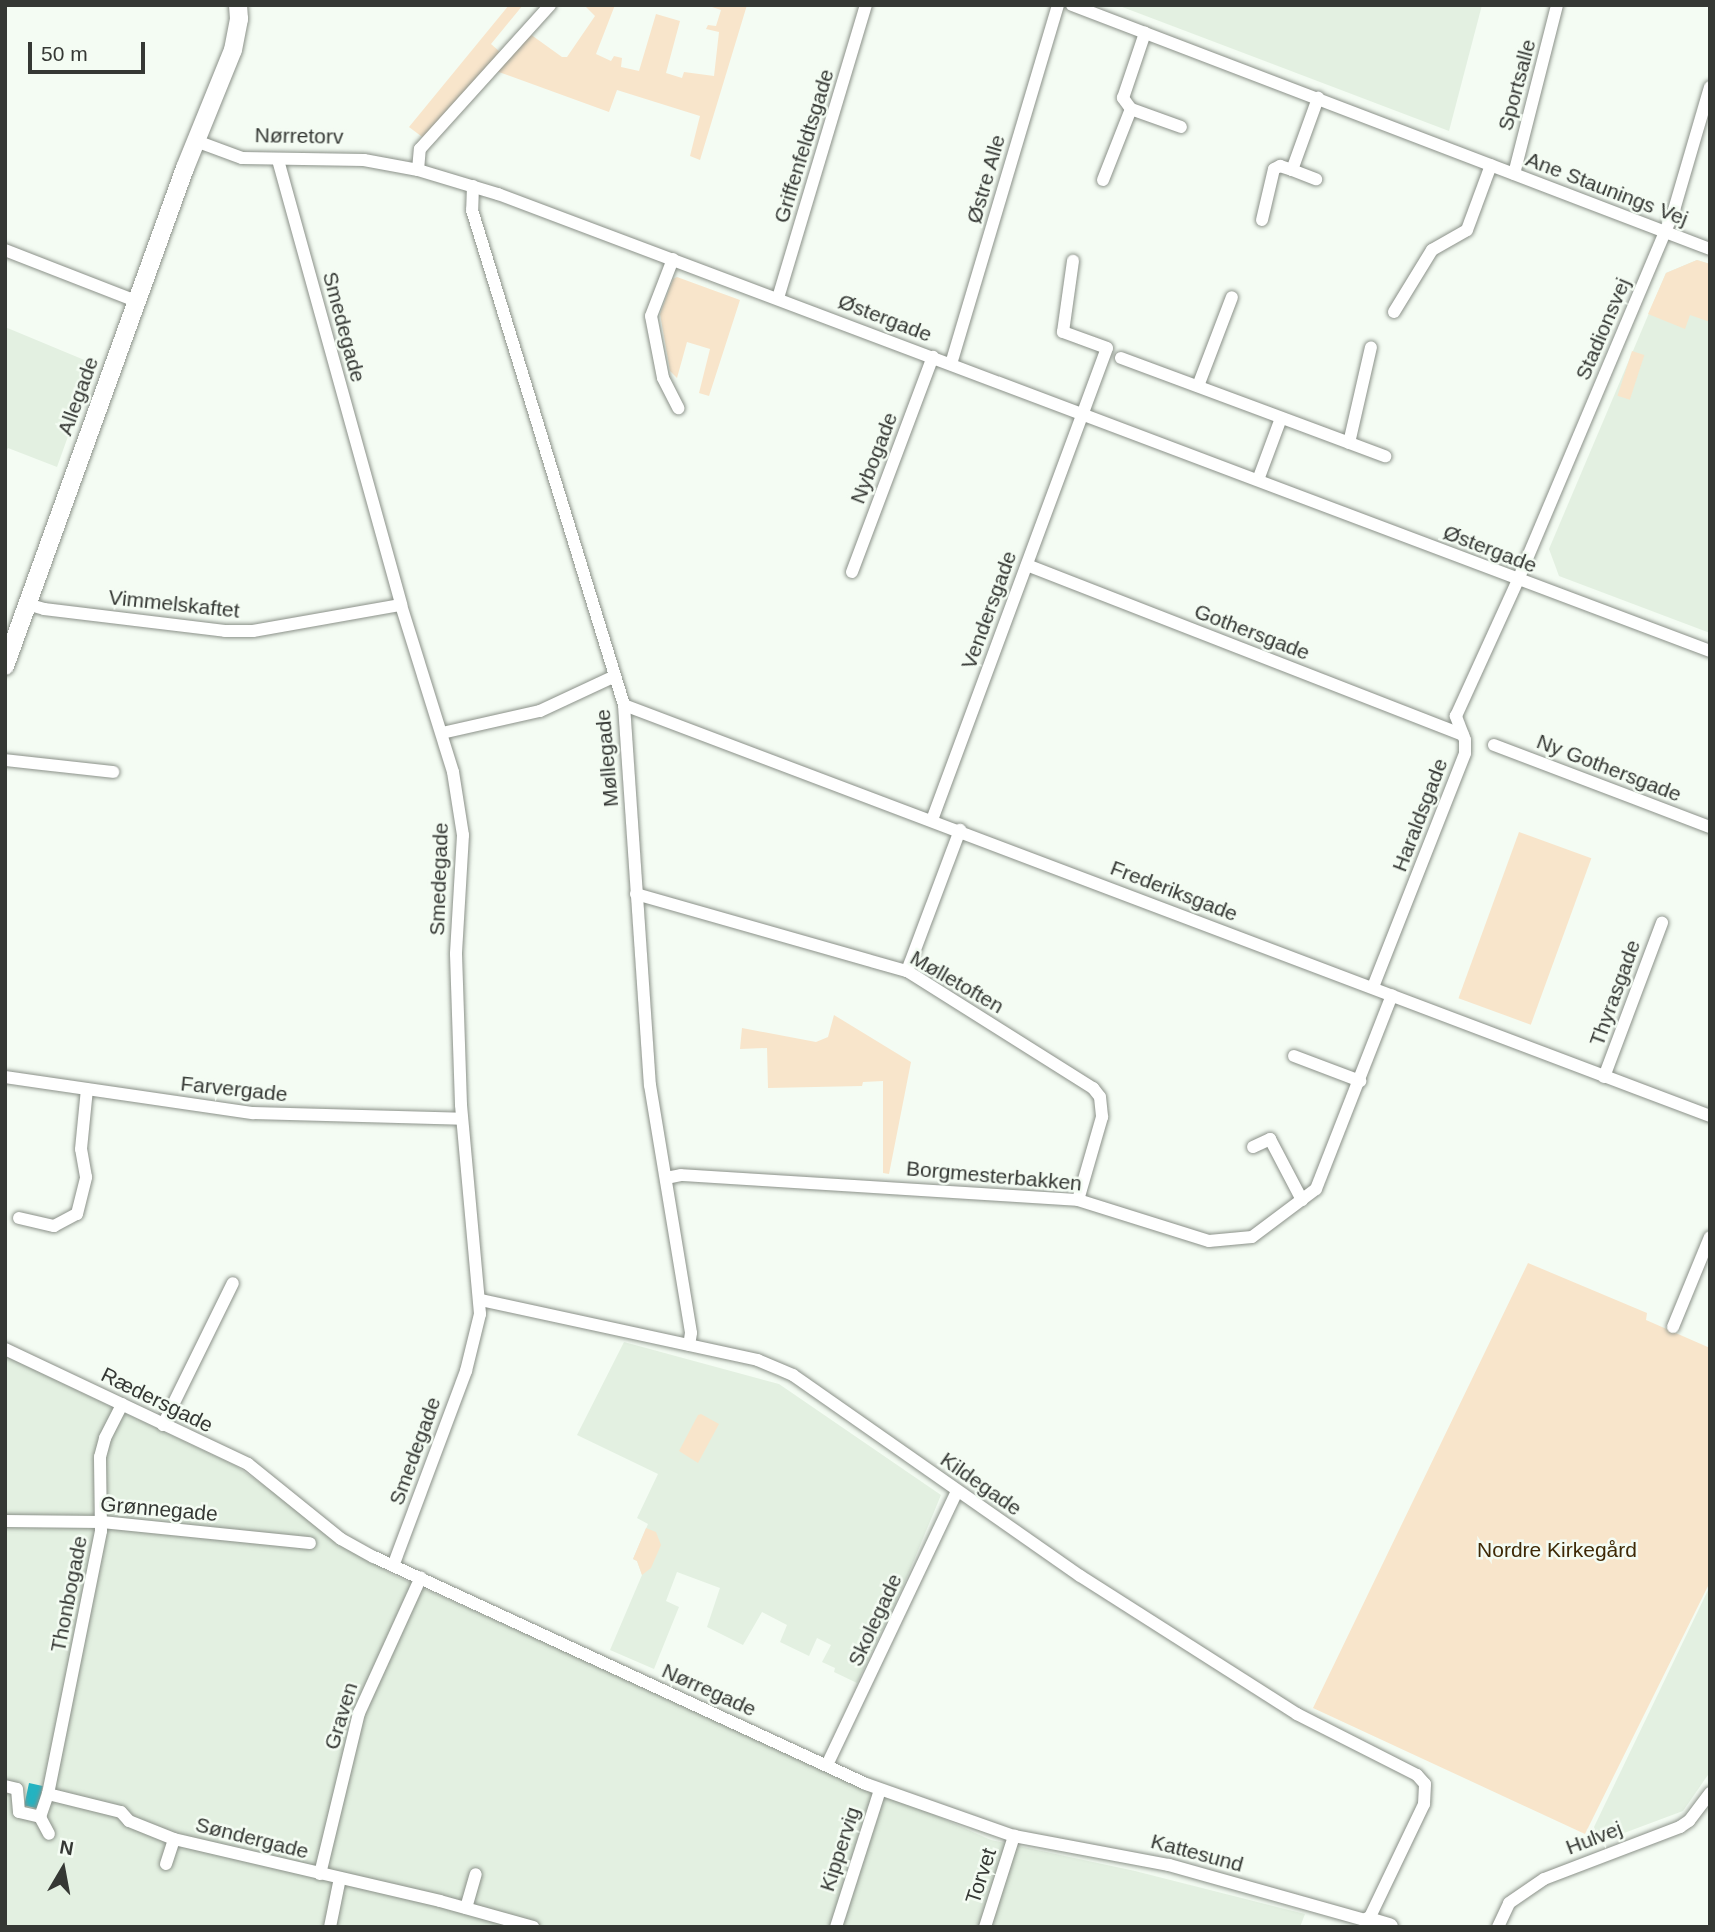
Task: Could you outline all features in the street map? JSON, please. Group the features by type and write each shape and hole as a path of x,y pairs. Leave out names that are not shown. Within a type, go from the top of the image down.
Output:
{"street":[{"path":"196,141 233,50 239,19 238,5"},
{"path":"418,170 420,149 550,5"},
{"name":"Griffenfeldtsgade","path":"778,298 866,5"},
{"name":"Østre Alle","path":"951,364 1058,5"},
{"name":"Ane Staunings Vej","path":"1072,5 1710,249"},
{"name":"Sportsalle","path":"1514,173 1557,5"},
{"path":"1145,33 1123,98 1131,109 1181,127"},
{"name":"Stadionsvej","path":"1518,580 1675,210 1710,88"},
{"path":"1292,170 1318,99"},
{"path":"1103,180 1131,109"},
{"name":"Nørretorv","path":"196,141 242,158 364,160 418,170 473,186"},
{"name":"Allegade","path":"5,666 196,141"},
{"name":"Smedegade","path":"278,160 401,605 453,772 463,835 456,954 462,1119 481,1300 477,1335 466,1371 393,1566"},
{"path":"1394,312 1432,250 1467,230 1491,165"},
{"path":"1262,220 1274,169 1280,166 1316,179"},
{"name":"Østergade","path":"473,186 778,298 1710,651"},
{"name":"Møllegade","path":"473,186 472,210 613,677 624,705 650,1085 691,1333 690,1345"},
{"path":"5,250 136,300"},
{"path":"673,259 650,316 663,378 678,408"},
{"path":"1073,261 1063,332 1107,348 1083,414"},
{"path":"1198,386 1232,297"},
{"path":"1349,443 1371,347"},
{"name":"Nybogade","path":"852,572 933,357"},
{"path":"1121,358 1385,456"},
{"name":"Vendersgade","path":"932,820 1083,414"},
{"path":"1258,480 1281,418"},
{"name":"Gothersgade","path":"1027,565 1463,736"},
{"name":"Haraldsgade","path":"1373,987 1465,753 1456,716 1518,580"},
{"name":"Vimmelskaftet","path":"27,604 44,609 225,631 253,631 401,605"},
{"path":"442,733 540,711 613,677"},
{"name":"Frederiksgade","path":"624,705 1710,1116"},
{"name":"Ny Gothersgade","path":"1494,745 1710,827"},
{"path":"5,760 113,772"},
{"path":"907,971 960,830"},
{"name":"Mølletoften","path":"636,894 907,971 1093,1088 1100,1097 1102,1117 1078,1200"},
{"name":"Thyrasgade","path":"1604,1077 1661,923"},
{"name":"Borgmesterbakken","path":"666,1178 694,1175 1078,1200 1209,1241 1252,1237 1316,1189 1327,1168 1392,995"},
{"path":"1294,1056 1360,1081"},
{"name":"Farvergade","path":"5,1077 253,1113 462,1119"},
{"path":"19,1218 54,1226 77,1214 86,1177 81,1149 87,1089"},
{"path":"1253,1147 1270,1139 1302,1200"},
{"path":"1673,1327 1710,1237"},
{"path":"163,1425 233,1283"},
{"name":"Kildegade","path":"481,1300 758,1360 793,1375 1080,1576 1261,1692 1297,1714 1406,1767 1424,1784 1424,1804 1368,1921"},
{"name":"Rædersgade","path":"5,1349 248,1464 341,1539 393,1566"},
{"name":"Thonbogade","path":"48,1794 102,1522 100,1457 105,1438 122,1404"},
{"name":"Skolegade","path":"827,1765 957,1491"},
{"name":"Grønnegade","path":"5,1521 102,1522 310,1543"},
{"name":"Nørregade","path":"393,1566 880,1790 1014,1836"},
{"name":"Graven","path":"320,1874 359,1713 421,1577"},
{"path":"5,1786 16,1788 19,1812 40,1817"},
{"name":"Kippervig","path":"837,1923 880,1790"},
{"name":"Hulvej","path":"1498,1927 1509,1903 1544,1879 1680,1827 1689,1821 1710,1793"},
{"path":"48,1794 40,1817 49,1834"},
{"name":"Søndergade","path":"48,1794 121,1812 129,1821 174,1839 466,1908 533,1927"},
{"name":"Kattesund","path":"1014,1836 1169,1865 1368,1921"},
{"name":"Torvet","path":"985,1927 1014,1836"},
{"path":"166,1864 174,1839"},
{"path":"466,1908 476,1874"},
{"path":"330,1927 340,1878"},
{"path":"1368,1921 1389,1927"}],"shaded area":[{"path":"1117,5 1482,5 1449,131"},
{"path":"1697,260 1710,264 1710,633 1559,576 1549,549 1666,273"},
{"path":"5,327 94,364 57,467 8,448 5,454"},
{"path":"624,1342 779,1384 941,1495 902,1589 857,1683 834,1672 835,1668 822,1662 831,1645 817,1638 809,1656 780,1642 787,1625 762,1612 743,1645 707,1627 720,1588 677,1572 666,1601 679,1607 654,1669 610,1650 642,1575 637,1561 633,1559 648,1524 637,1518 658,1474 577,1435"},
{"path":"5,1356 236,1466 391,1574 991,1840 1135,1871 1305,1914 1300,1927 5,1927"},
{"path":"1710,1586 1710,1772 1683,1811 1600,1842 1594,1827"}],"green space":[{"path":"509,5 523,5 491,44 500,52 425,139 409,127"},
{"path":"584,5 615,5 596,54 611,61 614,56 622,58 621,67 639,71 656,14 680,21 666,73 682,78 684,72 714,76 719,32 706,29 708,25 716,26 721,10 706,5 747,5 700,160 690,156 700,116 617,90 609,112 496,71 530,34 562,57 567,57 595,16"},
{"path":"1697,260 1710,264 1710,322 1690,315 1685,329 1648,314 1666,273"},
{"path":"677,277 740,300 709,396 699,393 710,349 687,342 677,378 670,371 660,314 673,279"},
{"path":"1632,351 1644,355 1630,400 1617,396"},
{"path":"1519,832 1591,858 1531,1025 1458,998"},
{"path":"834,1015 911,1062 889,1174 883,1173 883,1081 863,1082 862,1086 768,1088 767,1048 740,1049 742,1028 816,1042 828,1037"},
{"name":"Nordre Kirkegård","path":"1528,1263 1647,1313 1646,1320 1710,1348 1710,1582 1585,1834 1313,1708"},
{"path":"701,1414 719,1424 698,1463 679,1451"},
{"path":"646,1528 656,1532 661,1545 651,1568 642,1575 637,1561 633,1559"}],"water":[{"path":"29,1783 43,1786 38,1808 24,1805"}]}
